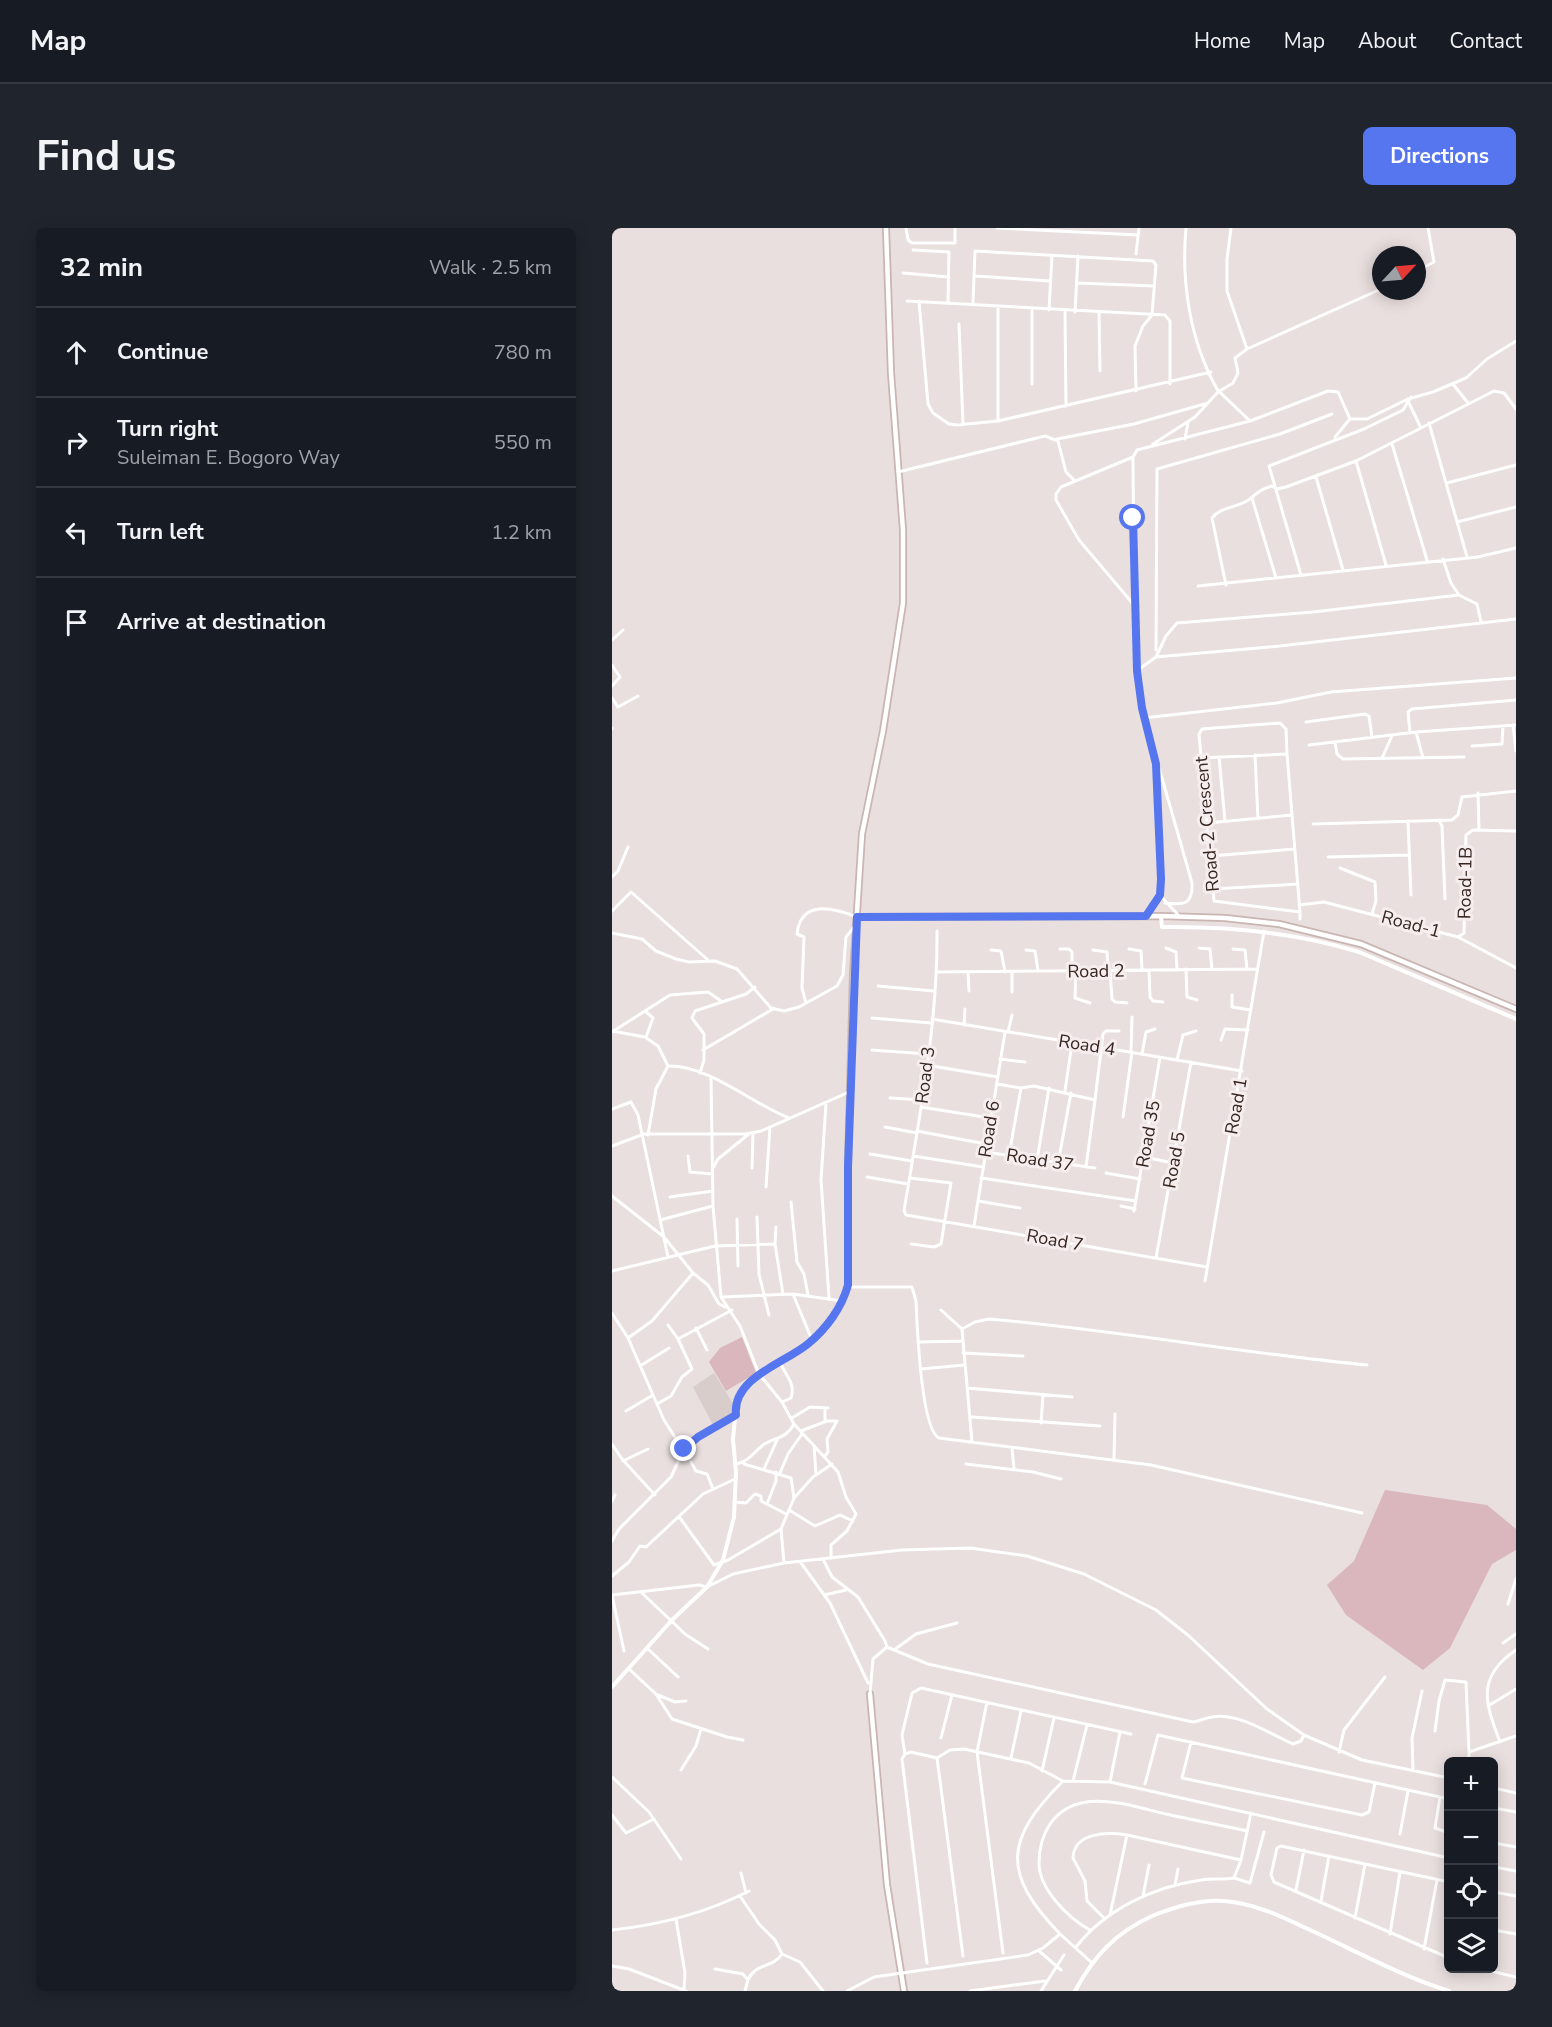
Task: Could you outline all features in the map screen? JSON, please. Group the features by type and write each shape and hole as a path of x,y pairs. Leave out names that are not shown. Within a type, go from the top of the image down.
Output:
{"main road":[{"path":"848,1287 856,925 862,834 883,731 903,603 903,530 891,373 886,228"},
{"path":"857,917 1180,916 1271,923 1345,939 1516,1009"},
{"path":"870,1694 887,1885 904,1991"}],"street":[{"path":"906,228 908,240 912,243 955,243 955,228"},
{"path":"997,228 1138,235"},
{"path":"1136,254 1139,228"},
{"path":"1186,228 1187,297 1200,348 1218,392 1227,396 1250,421"},
{"path":"1232,228 1227,259 1227,291 1247,349"},
{"path":"1426,266 1434,262 1428,228"},
{"path":"913,250 949,252 948,302"},
{"path":"974,303 975,251 1153,261 1156,265 1152,315 1137,336 1136,391"},
{"path":"1050,310 1052,255"},
{"path":"1075,312 1078,256"},
{"path":"903,273 949,277"},
{"path":"975,276 1050,281"},
{"path":"1077,283 1155,286"},
{"path":"1152,445 1188,422 1218,392 1233,383 1238,373 1235,358 1247,349 1372,293"},
{"path":"907,301 974,303 1075,312 1165,315 1170,321 1170,384"},
{"path":"919,301 928,404 938,417 949,424 963,425 998,421 1170,384 1211,372"},
{"path":"998,306 998,421"},
{"path":"1032,308 1032,384"},
{"path":"1065,311 1066,406"},
{"path":"1099,313 1100,371"},
{"path":"959,324 963,425"},
{"path":"1350,419 1366,419 1411,397 1427,394 1466,378 1487,359 1516,341"},
{"path":"1453,384 1468,403"},
{"path":"1165,903 1184,905 1188,903 1192,896 1192,884 1144,718 1137,671 1133,457 1137,450 1250,421 1333,390 1341,396 1350,419"},
{"path":"1226,585 1212,518 1219,511 1252,498 1260,490 1272,486 1277,489 1356,461 1468,403 1500,390 1516,409"},
{"path":"1301,575 1269,466 1364,429 1395,414 1409,403 1411,397"},
{"path":"898,472 1045,436 1057,439 1134,424 1210,402"},
{"path":"1409,403 1421,428"},
{"path":"1156,654 1157,469 1280,434 1332,414"},
{"path":"1334,439 1350,419"},
{"path":"1185,439 1188,422"},
{"path":"1429,423 1467,557"},
{"path":"1057,439 1066,472 1077,482"},
{"path":"1392,444 1427,560"},
{"path":"1133,457 1059,489 1056,500 1079,540 1134,605"},
{"path":"1356,461 1386,565"},
{"path":"1447,483 1516,465"},
{"path":"1316,476 1343,570"},
{"path":"1252,498 1276,578"},
{"path":"1458,522 1516,507"},
{"path":"1198,586 1226,585 1467,557 1516,548"},
{"path":"1443,559 1451,583 1459,595 1477,604 1481,622"},
{"path":"1137,671 1156,654 1176,623 1313,612 1459,595"},
{"path":"1156,654 1291,645 1516,619"},
{"path":"612,640 623,630"},
{"path":"612,665 620,677 612,686"},
{"path":"1144,718 1277,703 1331,692 1516,678"},
{"path":"612,699 618,707 638,696"},
{"path":"1410,733 1408,712 1412,709 1516,701"},
{"path":"1306,722 1365,714 1369,716 1372,737"},
{"name":"Road-2 Crescent","path":"1287,753 1284,725 1280,723 1199,731 1209,856 1214,889 1213,900 1216,903 1300,912"},
{"path":"1309,745 1416,732 1515,725 1516,751"},
{"path":"1472,746 1502,744 1503,726"},
{"path":"1416,732 1423,758"},
{"path":"1382,758 1386,744 1392,735"},
{"path":"1335,742 1340,758 1464,758"},
{"path":"1201,758 1287,753 1300,919"},
{"path":"1255,755 1258,819"},
{"path":"1219,757 1225,821"},
{"path":"1156,764 1160,895 1165,903 1180,916"},
{"path":"1313,824 1456,819 1462,797 1478,793 1516,791"},
{"path":"1478,793 1479,830 1516,831"},
{"path":"1206,823 1292,815"},
{"path":"1439,820 1442,826 1444,899"},
{"path":"1408,821 1410,895"},
{"name":"Road-1B","path":"1458,937 1464,933 1466,835 1473,830 1479,830"},
{"path":"612,877 618,871 628,847"},
{"path":"1209,856 1295,849"},
{"path":"1328,857 1409,855"},
{"path":"1340,868 1375,882 1376,901 1372,914"},
{"path":"1214,889 1298,884"},
{"path":"612,911 631,892 708,960 738,970 773,1009 784,1011 806,1003 837,986 843,975 846,937 856,925"},
{"path":"1146,916 1160,895"},
{"name":"Road-1","path":"1299,905 1324,902 1458,937 1516,968"},
{"path":"806,1003 802,988 804,937 797,934 800,920 807,912 820,909 842,911 857,917"},
{"path":"1161,916 1162,927 1264,931 1305,937 1359,952 1516,1019"},
{"name":"Road 3","path":"904,1211 922,1100 936,972 937,930"},
{"name":"Road 1","path":"1205,1281 1264,931"},
{"path":"612,933 642,939 656,951 676,959 689,962 708,960"},
{"path":"1166,948 1176,952 1177,970"},
{"path":"1199,948 1210,949 1212,969"},
{"path":"1060,949 1069,949 1072,952 1075,998 1090,1003"},
{"path":"1129,949 1141,951 1142,970"},
{"path":"1233,949 1245,950 1247,969"},
{"path":"991,950 1001,951 1005,972"},
{"path":"1026,950 1035,951 1038,971"},
{"path":"1094,950 1107,952 1112,999 1115,1002 1127,1003"},
{"path":"1186,969 1187,998 1197,1000"},
{"name":"Road 2","path":"936,972 1257,969"},
{"path":"1149,970 1150,997 1153,1001 1163,1002"},
{"path":"968,972 969,991"},
{"path":"1012,972 1012,992"},
{"path":"878,986 934,991"},
{"path":"700,1074 704,1034 692,1018 695,1011 746,994 755,987"},
{"path":"612,1032 670,996 698,991 708,992 721,1001"},
{"path":"1232,995 1232,1007 1251,1010"},
{"path":"704,1050 773,1009"},
{"path":"964,1024 965,1009"},
{"path":"645,1011 653,1018 645,1037"},
{"name":"Road 6","path":"974,1226 1000,1059 1012,1015"},
{"path":"1123,1117 1132,1052 1132,1017"},
{"name":"Road 4","path":"872,1018 964,1024 1242,1071"},
{"path":"1142,1054 1146,1032 1155,1029"},
{"path":"1221,1040 1225,1029 1248,1030"},
{"path":"1086,1167 1104,1032 1119,1031"},
{"path":"1177,1059 1183,1035 1196,1031"},
{"path":"612,1032 645,1037 658,1046 668,1066"},
{"path":"1065,1091 1072,1042"},
{"path":"872,1050 927,1054"},
{"name":"Road 35","path":"1121,1206 1135,1210 1160,1057"},
{"path":"1000,1059 1025,1062"},
{"name":"Road 5","path":"1156,1258 1191,1062"},
{"path":"926,1065 998,1077"},
{"path":"668,1066 684,1066 711,1078 757,1104 791,1118"},
{"path":"668,1066 656,1089 644,1148 668,1257"},
{"path":"711,1078 715,1246 721,1297 725,1307"},
{"path":"997,1084 1021,1088 1034,1086 1048,1088 1095,1100"},
{"path":"1009,1155 1021,1088"},
{"path":"1037,1160 1048,1088"},
{"path":"612,1146 646,1135 751,1133 851,1092"},
{"path":"1058,1163 1071,1093"},
{"path":"890,1098 922,1100"},
{"path":"612,1109 632,1101 646,1135"},
{"path":"826,1104 821,1180 829,1298"},
{"path":"921,1107 991,1118"},
{"path":"766,1187 770,1127"},
{"path":"885,1127 987,1144"},
{"path":"751,1133 752,1167"},
{"path":"712,1172 718,1159 751,1133"},
{"name":"Road 37","path":"985,1152 1095,1168"},
{"path":"870,1154 983,1167"},
{"path":"688,1156 690,1172 712,1172"},
{"path":"1144,1157 1173,1163"},
{"path":"1106,1173 1140,1179"},
{"path":"867,1177 909,1184"},
{"path":"910,1178 951,1183 943,1242 938,1247 911,1244"},
{"path":"981,1178 1136,1201"},
{"path":"670,1197 713,1191"},
{"path":"612,1196 664,1237 693,1273 708,1285 719,1304 732,1310 759,1374 782,1402 794,1424 838,1472 846,1497 856,1514 853,1521 831,1545 831,1558"},
{"path":"978,1201 1020,1208"},
{"path":"791,1202 797,1262 804,1274 808,1295"},
{"path":"660,1220 713,1206"},
{"name":"Road 7","path":"904,1211 912,1217 1207,1267"},
{"path":"757,1217 756,1245 763,1295 769,1315"},
{"path":"737,1220 738,1266"},
{"path":"776,1227 775,1244 783,1294"},
{"path":"612,1271 715,1246 775,1244"},
{"path":"628,1338 652,1321 693,1273"},
{"path":"707,1587 710,1578 723,1560 734,1517 733,1439 737,1398 759,1374 812,1340 842,1301 848,1287 910,1286 916,1301 926,1410 933,1435 1012,1448 1114,1459 1362,1513"},
{"path":"721,1297 793,1294 842,1301"},
{"path":"793,1294 812,1340"},
{"path":"669,1302 674,1307"},
{"path":"678,1339 732,1310"},
{"path":"941,1310 962,1329 964,1365 972,1417 972,1442"},
{"path":"612,1313 628,1338 657,1404 684,1451"},
{"path":"962,1329 975,1322 989,1319 1072,1326 1289,1358 1367,1365"},
{"path":"657,1404 671,1396 682,1377 692,1369 678,1339 668,1325"},
{"path":"696,1328 707,1350"},
{"path":"918,1342 963,1341"},
{"path":"640,1366 669,1348"},
{"path":"963,1353 1023,1356"},
{"path":"780,1362 790,1379 793,1392 791,1398 782,1402"},
{"path":"921,1369 964,1365"},
{"path":"967,1388 1072,1397"},
{"path":"626,1411 653,1395"},
{"path":"1041,1423 1043,1395"},
{"path":"792,1418 810,1407 827,1409 825,1423"},
{"path":"1114,1459 1115,1414"},
{"path":"612,1541 619,1529 656,1495 671,1477 684,1451 698,1437 736,1415"},
{"path":"972,1417 1100,1426"},
{"path":"791,1430 837,1421 827,1439 828,1452 825,1456"},
{"path":"743,1463 766,1443 777,1440 791,1430 794,1424"},
{"path":"767,1505 778,1472 802,1434 800,1429"},
{"path":"764,1468 777,1440"},
{"path":"612,1444 623,1461 656,1495"},
{"path":"813,1444 816,1474"},
{"path":"1012,1448 1014,1470"},
{"path":"623,1461 648,1449"},
{"path":"691,1462 696,1471 707,1474 712,1489"},
{"path":"735,1464 743,1463 791,1477 794,1498"},
{"path":"784,1563 781,1529 786,1514 794,1498 816,1474 832,1464"},
{"path":"966,1464 1061,1479"},
{"path":"612,1576 628,1562 640,1546 646,1547 680,1518 703,1494 735,1479"},
{"path":"734,1502 746,1503 755,1494 761,1496 760,1501 786,1514"},
{"path":"612,1501 615,1495"},
{"path":"789,1510 815,1526 840,1515 853,1521"},
{"path":"680,1518 714,1565 728,1560 781,1529"},
{"path":"612,1687 672,1620 707,1587 733,1574 784,1563 801,1563 928,1547 970,1548 1027,1556 1084,1574 1135,1598 1170,1620 1267,1708 1304,1735 1362,1760 1444,1777"},
{"path":"823,1559 828,1572 846,1590 858,1597 883,1635 887,1647 928,1664 1193,1722 1211,1717 1231,1719 1252,1725 1293,1744 1298,1744 1304,1735"},
{"path":"801,1563 824,1594 869,1684"},
{"path":"1508,1604 1516,1579"},
{"path":"624,1651 612,1595 699,1585 707,1587"},
{"path":"824,1594 846,1590"},
{"path":"642,1593 685,1634 708,1649"},
{"path":"894,1650 916,1635 957,1623"},
{"path":"1503,1643 1516,1634"},
{"path":"870,1694 869,1684 873,1659 887,1647"},
{"path":"647,1648 678,1677"},
{"path":"1500,1742 1485,1695 1488,1681 1501,1662 1516,1650"},
{"path":"629,1669 656,1694 669,1718 743,1740"},
{"path":"1339,1752 1344,1730 1385,1677"},
{"path":"1435,1731 1439,1701 1445,1680 1467,1682 1469,1757"},
{"path":"927,1963 902,1759 905,1754 902,1735 912,1693 921,1688 1131,1734"},
{"path":"1488,1706 1516,1689"},
{"path":"1413,1770 1412,1738 1422,1691"},
{"path":"656,1694 675,1702 686,1701"},
{"path":"941,1738 952,1695"},
{"path":"987,1702 976,1752 1003,1953"},
{"path":"1011,1758 1021,1711"},
{"path":"1042,1771 1054,1718"},
{"path":"1072,1782 1087,1725"},
{"path":"681,1770 696,1746 701,1729"},
{"path":"1110,1782 1120,1732"},
{"path":"1145,1784 1157,1736 1444,1798"},
{"path":"1469,1752 1516,1736"},
{"path":"1191,1742 1182,1778 1362,1815 1368,1812 1375,1783"},
{"path":"905,1754 911,1752 937,1758 957,1749 1011,1758 1029,1763 1063,1781 1110,1782 1444,1857"},
{"path":"937,1758 963,1956"},
{"path":"612,1777 654,1819 681,1859"},
{"path":"1063,1781 1030,1817 1022,1834 1018,1854 1020,1877 1029,1896 1060,1934 1091,1962"},
{"path":"1498,1789 1516,1793"},
{"path":"1400,1834 1408,1791"},
{"path":"1440,1797 1435,1828 1444,1831"},
{"path":"1090,1930 1051,1895 1039,1868 1043,1834 1053,1820 1068,1808 1080,1803 1106,1801 1247,1831"},
{"path":"1498,1809 1516,1812"},
{"path":"1234,1878 1241,1860 1251,1813"},
{"path":"612,1815 626,1833 654,1819"},
{"path":"1076,1947 1104,1918 1143,1896 1175,1885 1200,1880 1234,1878 1250,1883 1264,1832"},
{"path":"1104,1918 1087,1901 1085,1881 1076,1868 1073,1854 1079,1844 1091,1836 1110,1833 1127,1835 1241,1860"},
{"path":"1110,1915 1127,1835"},
{"path":"1498,1844 1516,1847"},
{"path":"1444,1881 1278,1846 1271,1875 1274,1882 1444,1956"},
{"path":"1296,1890 1304,1851"},
{"path":"1321,1901 1329,1856"},
{"path":"1355,1918 1365,1864"},
{"path":"1143,1896 1149,1865"},
{"path":"1498,1868 1516,1871"},
{"path":"1175,1885 1178,1869"},
{"path":"1390,1934 1400,1872"},
{"path":"612,1930 644,1927 676,1919 740,1896 747,1892 741,1873"},
{"path":"1424,1949 1437,1880"},
{"path":"1498,1893 1516,1896"},
{"path":"740,1896 759,1924 775,1940 783,1954 800,1962 823,1991"},
{"path":"1076,1991 1091,1962 1120,1934 1138,1922 1192,1903 1222,1901 1254,1906 1285,1918 1414,1978 1449,1991"},
{"path":"612,1966 629,1969 685,1990 686,1973 676,1919"},
{"path":"1498,1931 1516,1934"},
{"path":"847,1991 874,1977 1017,1957 1038,1950 1060,1934"},
{"path":"1038,1950 1061,1970"},
{"path":"746,1991 748,1980 754,1969 777,1961 783,1954"},
{"path":"1041,1991 1055,1965 1064,1955"},
{"path":"715,1969 726,1973 738,1972 748,1980"},
{"path":"1498,1973 1516,1977"},
{"path":"970,1991 1045,1981"}],"shaded area":[{"path":"742,1337 756,1373 726,1391 709,1362 720,1348"},
{"path":"714,1373 732,1402 734,1414 713,1425 693,1387"},
{"path":"1385,1490 1487,1505 1516,1529 1516,1550 1492,1564 1450,1648 1423,1670 1346,1615 1327,1585 1354,1561"}],"route":[{"path":"684,1449 698,1437 736,1415 737,1398 746,1388 759,1374 809,1344 838,1310 845,1297 848,1285 848,1167 853,974 857,917 1146,916 1157,902 1161,879 1158,787 1156,764 1142,708 1137,671 1133,518"}]}
